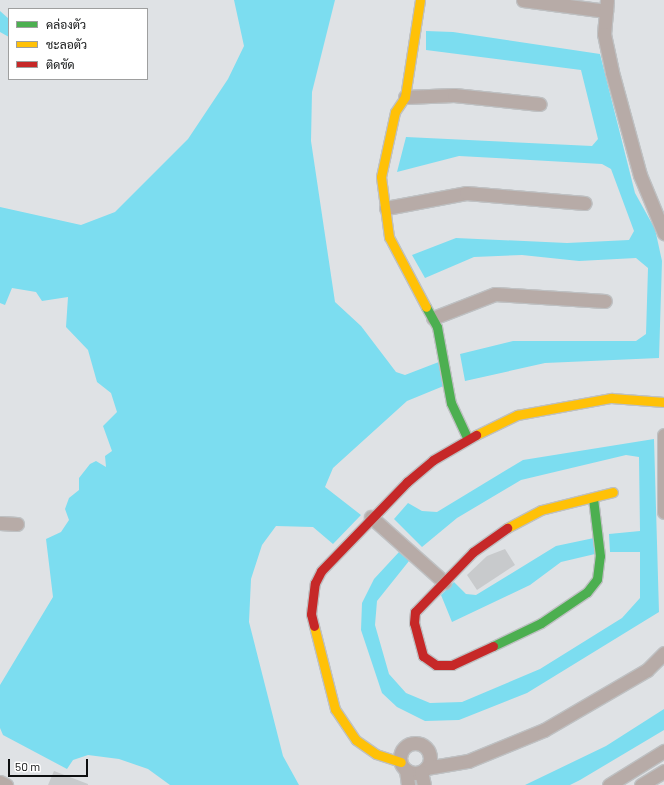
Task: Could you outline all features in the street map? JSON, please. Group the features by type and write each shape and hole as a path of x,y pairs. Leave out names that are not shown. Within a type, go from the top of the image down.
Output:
{"street":[{"path":"420,0 405,97 395,112 382,163 386,208 394,249 433,318 442,350 447,385 459,423 468,438"},
{"path":"523,0 606,5 604,34 614,80 640,175 664,233"},
{"path":"405,97 454,95 540,104"},
{"path":"386,208 466,193 585,203"},
{"path":"433,318 495,294 605,301"},
{"path":"423,777 387,757 364,747 341,723 311,614 315,583 321,571 371,517 407,482 468,438 517,415 586,401 636,397 664,402"},
{"path":"664,435 664,512"},
{"path":"593,498 600,536 600,556 597,579 587,592 507,641 443,666 423,656 413,617 473,552 526,517 613,492"},
{"path":"371,517 444,582"},
{"path":"0,523 17,524"},
{"path":"423,777 448,762 468,761 544,730 648,670 664,653"},
{"path":"387,757 405,747 414,744 448,762"},
{"path":"405,747 404,766 408,785"},
{"path":"423,777 430,759 427,750"},
{"path":"609,785 664,751"},
{"path":"641,785 664,771"},
{"path":"0,782 6,785"}],"water":[{"path":"234,0 335,0 312,92 311,141 335,302 361,326 396,372 405,375 444,360 446,385 407,401 333,468 325,487 361,515 333,544 313,527 276,526 262,545 251,579 249,622 283,756 299,785 170,785 148,769 119,759 88,755 73,760 67,769 3,735 0,728 0,685 53,597 46,539 61,532 69,520 65,509 69,498 79,490 79,478 90,464 96,461 106,467 105,456 112,451 103,426 117,412 111,393 97,382 88,350 66,327 68,297 42,301 36,292 12,288 5,305 0,303 0,207 81,225 115,212 188,139 228,79 244,46"},
{"path":"0,11 8,18 8,36 0,32"},
{"path":"426,31 453,32 600,54 635,193 655,229 662,261 659,358 545,363 465,381 460,354 513,341 636,341 646,334 648,268 636,258 579,261 522,255 474,257 425,278 412,255 456,238 567,243 629,240 634,231 611,169 602,164 459,156 397,172 406,137 592,146 598,139 581,70 426,50"},
{"path":"654,439 659,612 527,693 459,720 425,721 397,707 382,693 361,630 362,603 374,579 399,552 409,561 377,601 375,625 389,674 406,693 430,703 462,702 540,669 622,618 640,598 640,552 610,552 609,534 640,531 639,457 626,455 521,480 457,518 422,547 394,519 408,503 422,511 437,512 523,460"},
{"path":"594,538 595,554 561,562 530,585 452,622 441,595 454,582 466,594 476,595 556,546"},
{"path":"664,709 664,730 580,780 570,785 525,785 606,746"}],"building":[{"path":"505,549 515,565 477,590 467,575 487,556"},
{"path":"54,771 88,784 88,785 48,785"}],"traffic: fast":[{"path":"426,307 437,327 451,403 468,439"},
{"path":"493,646 541,623 587,592 597,579 600,556 593,498"}],"traffic: slow":[{"path":"420,0 405,97 395,112 381,177 389,237 426,307"},
{"path":"476,435 517,415 611,398 664,402"},
{"path":"507,528 541,510 613,492"},
{"path":"314,626 335,709 356,740 376,754 401,762"}],"traffic: jam":[{"path":"314,626 311,614 315,583 321,571 407,482 433,460 476,435"},
{"path":"493,646 452,665 436,665 423,656 414,623 415,612 473,552 507,528"}]}
